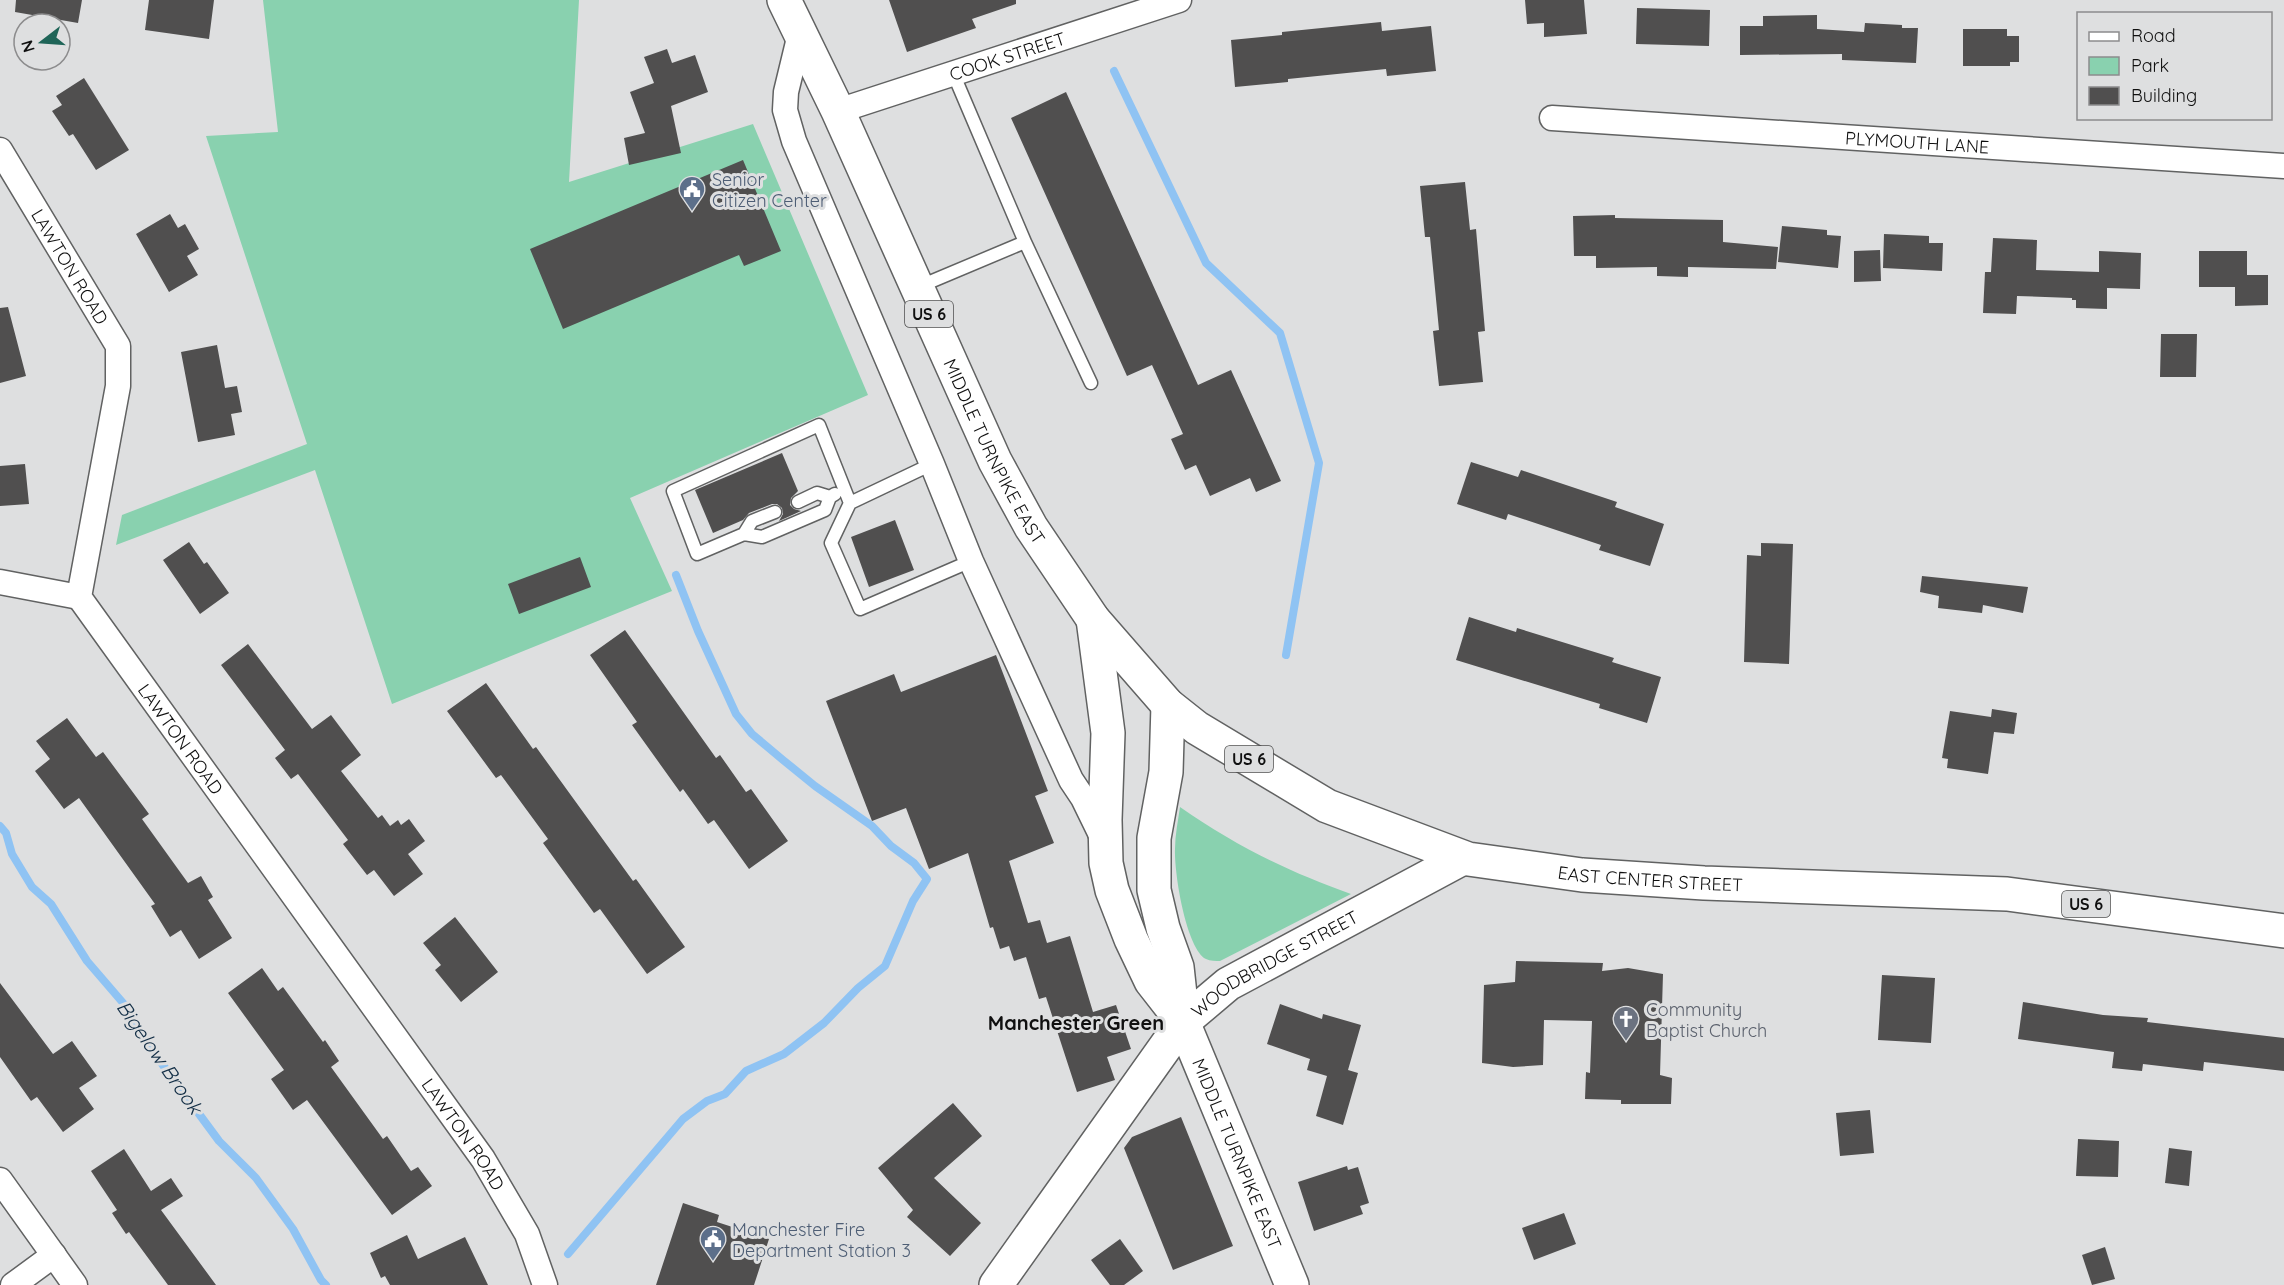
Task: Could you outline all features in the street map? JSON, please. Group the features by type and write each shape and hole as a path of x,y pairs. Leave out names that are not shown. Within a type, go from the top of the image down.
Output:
{"main road":[{"name":"MIDDLE TURNPIKE EAST","path":"784,0 838,111 995,461 1031,526 1093,619 1108,733 1106,863 1112,890 1131,939 1151,981 1183,1022 1292,1285"},
{"name":"EAST CENTER STREET","path":"1093,619 1168,705 1197,728 1327,806 1463,858 1582,875 1704,883 2007,894 2284,931"},
{"name":"MIDDLE TURNPIKE EAST","path":"1168,705 1166,772 1154,838 1154,890 1163,928 1177,967 1183,1022"},
{"name":"WOODBRIDGE STREET","path":"996,1285 1183,1022 1228,984 1463,858"}],"street":[{"name":"COOK STREET","path":"838,111 1179,0"},
{"name":"MIDDLE TURNPIKE EAST","path":"800,34 786,92 785,110 794,141 971,561 1071,780 1083,798 1106,845"},
{"name":"PLYMOUTH LANE","path":"1552,118 2284,166"},
{"name":"LAWTON ROAD","path":"0,150 118,346 118,386 79,597 483,1159 527,1234 544,1285"},
{"path":"0,582 79,597"},
{"path":"0,1180 75,1285"},
{"path":"13,1285 54,1255"}],"lane":[{"path":"953,73 1025,242 1091,383"},
{"path":"917,287 1025,242"},
{"path":"830,497 825,510 762,537 744,534 697,554 673,491 819,425 850,502"},
{"path":"932,464 850,502 831,543 860,609 971,561"},
{"path":"798,502 817,493 830,497 845,490"},
{"path":"744,534 752,521 775,512"}],"green space":[{"path":"263,0 579,0 569,182 753,124 868,395 630,498 672,591 392,704 315,470 116,545 122,515 307,444 206,136 278,132"},
{"path":"1180,807 1221,834 1262,856 1351,894 1220,961 1206,959 1199,952 1187,925 1179,891 1175,849"}],"building":[{"path":"16,0 82,0 78,23 72,22 72,12 15,12"},
{"path":"149,0 214,0 209,39 145,30"},
{"path":"889,0 1016,0 1016,4 972,19 976,28 907,52"},
{"path":"1525,0 1584,0 1587,34 1544,37 1544,23 1527,24"},
{"path":"1637,8 1710,10 1709,46 1636,44"},
{"path":"1817,15 1817,29 1864,32 1865,23 1918,28 1916,63 1842,60 1842,54 1740,55 1740,26 1763,26 1763,16"},
{"path":"1381,22 1382,31 1431,26 1436,71 1387,76 1386,69 1235,87 1231,40 1282,35 1282,32"},
{"path":"1963,29 2007,29 2007,36 2019,36 2019,62 2010,62 2010,66 1963,66"},
{"path":"667,49 672,63 695,55 708,92 671,106 681,153 629,165 624,138 645,133 630,92 654,83 644,57"},
{"path":"84,78 129,150 96,170 73,134 69,136 52,111 62,105 56,96"},
{"path":"1066,92 1198,385 1231,370 1281,481 1256,492 1250,478 1210,496 1196,465 1185,470 1171,439 1183,434 1152,365 1127,376 1011,118"},
{"name":"Senior Citizen Center","path":"743,160 781,251 744,266 739,255 563,329 530,249"},
{"path":"1465,182 1470,230 1476,229 1485,331 1478,332 1483,382 1439,386 1433,331 1439,330 1430,237 1425,237 1420,186"},
{"path":"170,214 178,228 185,224 199,249 187,256 198,275 169,292 136,234"},
{"path":"1615,215 1615,218 1723,220 1723,242 1778,247 1776,269 1688,267 1688,277 1657,276 1657,267 1596,268 1596,256 1574,256 1573,216"},
{"path":"1782,226 1827,230 1827,235 1841,236 1838,268 1778,262"},
{"path":"1884,234 1929,236 1929,243 1943,243 1942,271 1883,268"},
{"path":"1993,238 2037,240 2036,270 2099,272 2099,251 2141,253 2140,289 2107,288 2107,309 2076,308 2076,300 2072,298 2017,296 2016,314 1983,313 1985,272 1991,272"},
{"path":"1880,250 1881,281 1854,282 1854,251"},
{"path":"2199,251 2247,251 2247,275 2268,275 2268,305 2235,306 2235,287 2199,287"},
{"path":"8,307 26,376 0,383 0,308"},
{"path":"2161,334 2197,334 2196,377 2160,377"},
{"path":"217,345 225,388 237,386 242,412 231,414 235,435 198,442 181,352"},
{"path":"782,453 798,491 791,498 790,505 801,511 779,521 783,514 782,508 777,504 772,504 749,513 743,520 713,533 695,490"},
{"path":"1471,462 1518,477 1521,470 1617,502 1615,507 1664,524 1650,566 1599,550 1601,545 1508,514 1506,520 1457,504"},
{"path":"25,464 29,504 0,506 0,466"},
{"path":"895,520 914,570 869,587 851,537"},
{"path":"189,542 204,564 207,562 229,593 200,614 163,560"},
{"path":"1761,543 1793,544 1789,664 1744,662 1747,555 1761,556"},
{"path":"580,557 591,587 519,614 508,584"},
{"path":"1922,576 2028,587 2023,613 1983,605 1982,613 1938,608 1939,596 1920,592"},
{"path":"1469,617 1516,632 1517,628 1614,658 1612,662 1661,677 1647,723 1599,708 1600,704 1456,660"},
{"path":"625,630 716,758 720,755 746,792 751,789 788,841 749,869 714,820 708,824 683,789 680,792 632,725 637,722 590,655"},
{"path":"248,644 312,729 331,715 361,755 341,771 378,818 382,815 390,826 398,820 401,825 409,819 425,841 408,854 423,874 394,896 374,870 367,875 343,844 348,840 298,774 291,779 275,758 285,750 221,665"},
{"path":"996,655 1048,791 1035,796 1054,843 1009,861 1028,923 1040,920 1047,943 1070,936 1093,1012 1116,1005 1131,1049 1107,1057 1115,1080 1077,1092 1046,997 1039,999 1026,957 1014,961 1009,946 1000,949 993,927 990,928 968,853 929,869 906,808 872,821 826,701 894,674 901,692"},
{"path":"486,683 533,749 536,747 633,881 636,879 685,947 647,974 600,909 594,913 543,843 548,839 501,775 496,778 447,711"},
{"path":"1992,709 2017,713 2014,734 1994,732 1988,774 1947,768 1948,759 1942,758 1950,711 1991,717"},
{"path":"67,718 96,757 103,752 149,814 142,819 188,883 201,876 213,897 208,900 232,938 199,959 181,930 170,937 151,906 155,904 79,798 64,809 35,771 50,759 36,741"},
{"path":"455,917 498,972 461,1002 435,970 441,965 423,943"},
{"name":"Community Baptist Church","path":"1516,961 1603,963 1602,971 1628,968 1663,974 1660,1075 1672,1078 1671,1104 1621,1104 1621,1100 1585,1099 1586,1072 1590,1073 1592,1021 1544,1020 1543,1065 1513,1067 1482,1063 1484,985 1515,982"},
{"path":"262,968 278,991 283,987 323,1042 325,1040 339,1061 331,1067 383,1139 387,1136 411,1171 418,1167 432,1186 392,1215 307,1100 293,1110 271,1079 284,1070 228,993"},
{"path":"1882,975 1935,978 1931,1043 1878,1040"},
{"path":"0,983 53,1054 72,1041 97,1076 79,1088 94,1109 63,1132 37,1097 31,1101 0,1057"},
{"path":"2023,1002 2103,1015 2148,1018 2147,1022 2284,1038 2284,1071 2204,1062 2203,1071 2143,1064 2142,1071 2112,1068 2114,1052 2018,1039"},
{"path":"1280,1004 1322,1019 1323,1014 1361,1025 1348,1070 1358,1073 1343,1125 1316,1116 1327,1076 1307,1070 1310,1059 1267,1044"},
{"path":"953,1103 982,1136 934,1178 981,1223 950,1256 907,1217 913,1210 878,1168"},
{"path":"1870,1110 1874,1153 1840,1156 1836,1113"},
{"path":"1181,1117 1233,1246 1173,1270 1124,1148 1132,1137"},
{"path":"2078,1139 2119,1141 2118,1177 2076,1176"},
{"path":"2169,1148 2192,1151 2189,1186 2165,1183"},
{"path":"124,1149 151,1191 171,1178 183,1196 161,1210 216,1285 168,1285 129,1232 126,1234 112,1213 117,1210 91,1171"},
{"path":"1347,1166 1348,1170 1358,1167 1369,1203 1360,1206 1363,1214 1314,1231 1298,1182"},
{"name":"Manchester Fire Department Station 3","path":"683,1203 719,1215 717,1222 769,1239 754,1285 656,1285"},
{"path":"1564,1213 1576,1244 1534,1260 1522,1228"},
{"path":"407,1235 418,1259 465,1237 488,1285 390,1285 385,1276 381,1278 370,1253"},
{"path":"1120,1239 1143,1271 1124,1285 1110,1285 1091,1260"},
{"path":"2105,1247 2115,1279 2092,1285 2082,1255"}],"waterway":[{"path":"1114,71 1206,263 1280,333 1319,463 1286,655"},
{"path":"568,1254 683,1119 707,1101 725,1094 746,1071 784,1054 824,1023 858,988 885,966 913,901 927,879 914,863 891,846 872,826 815,786 752,734 736,714 698,631 676,575"},
{"name":"Bigelow Brook","path":"0,826 6,833 12,854 32,887 51,904 87,961 130,1011 154,1053 219,1141 256,1178 293,1229 326,1285"}],"place":[{"name":"Senior Citizen Center","path":"692,212"},
{"name":"Community Baptist Church","path":"1626,1042"},
{"name":"Manchester Fire Department Station 3","path":"713,1262"}],"district":[{"name":"Manchester Green","path":"1076,1022"}]}
